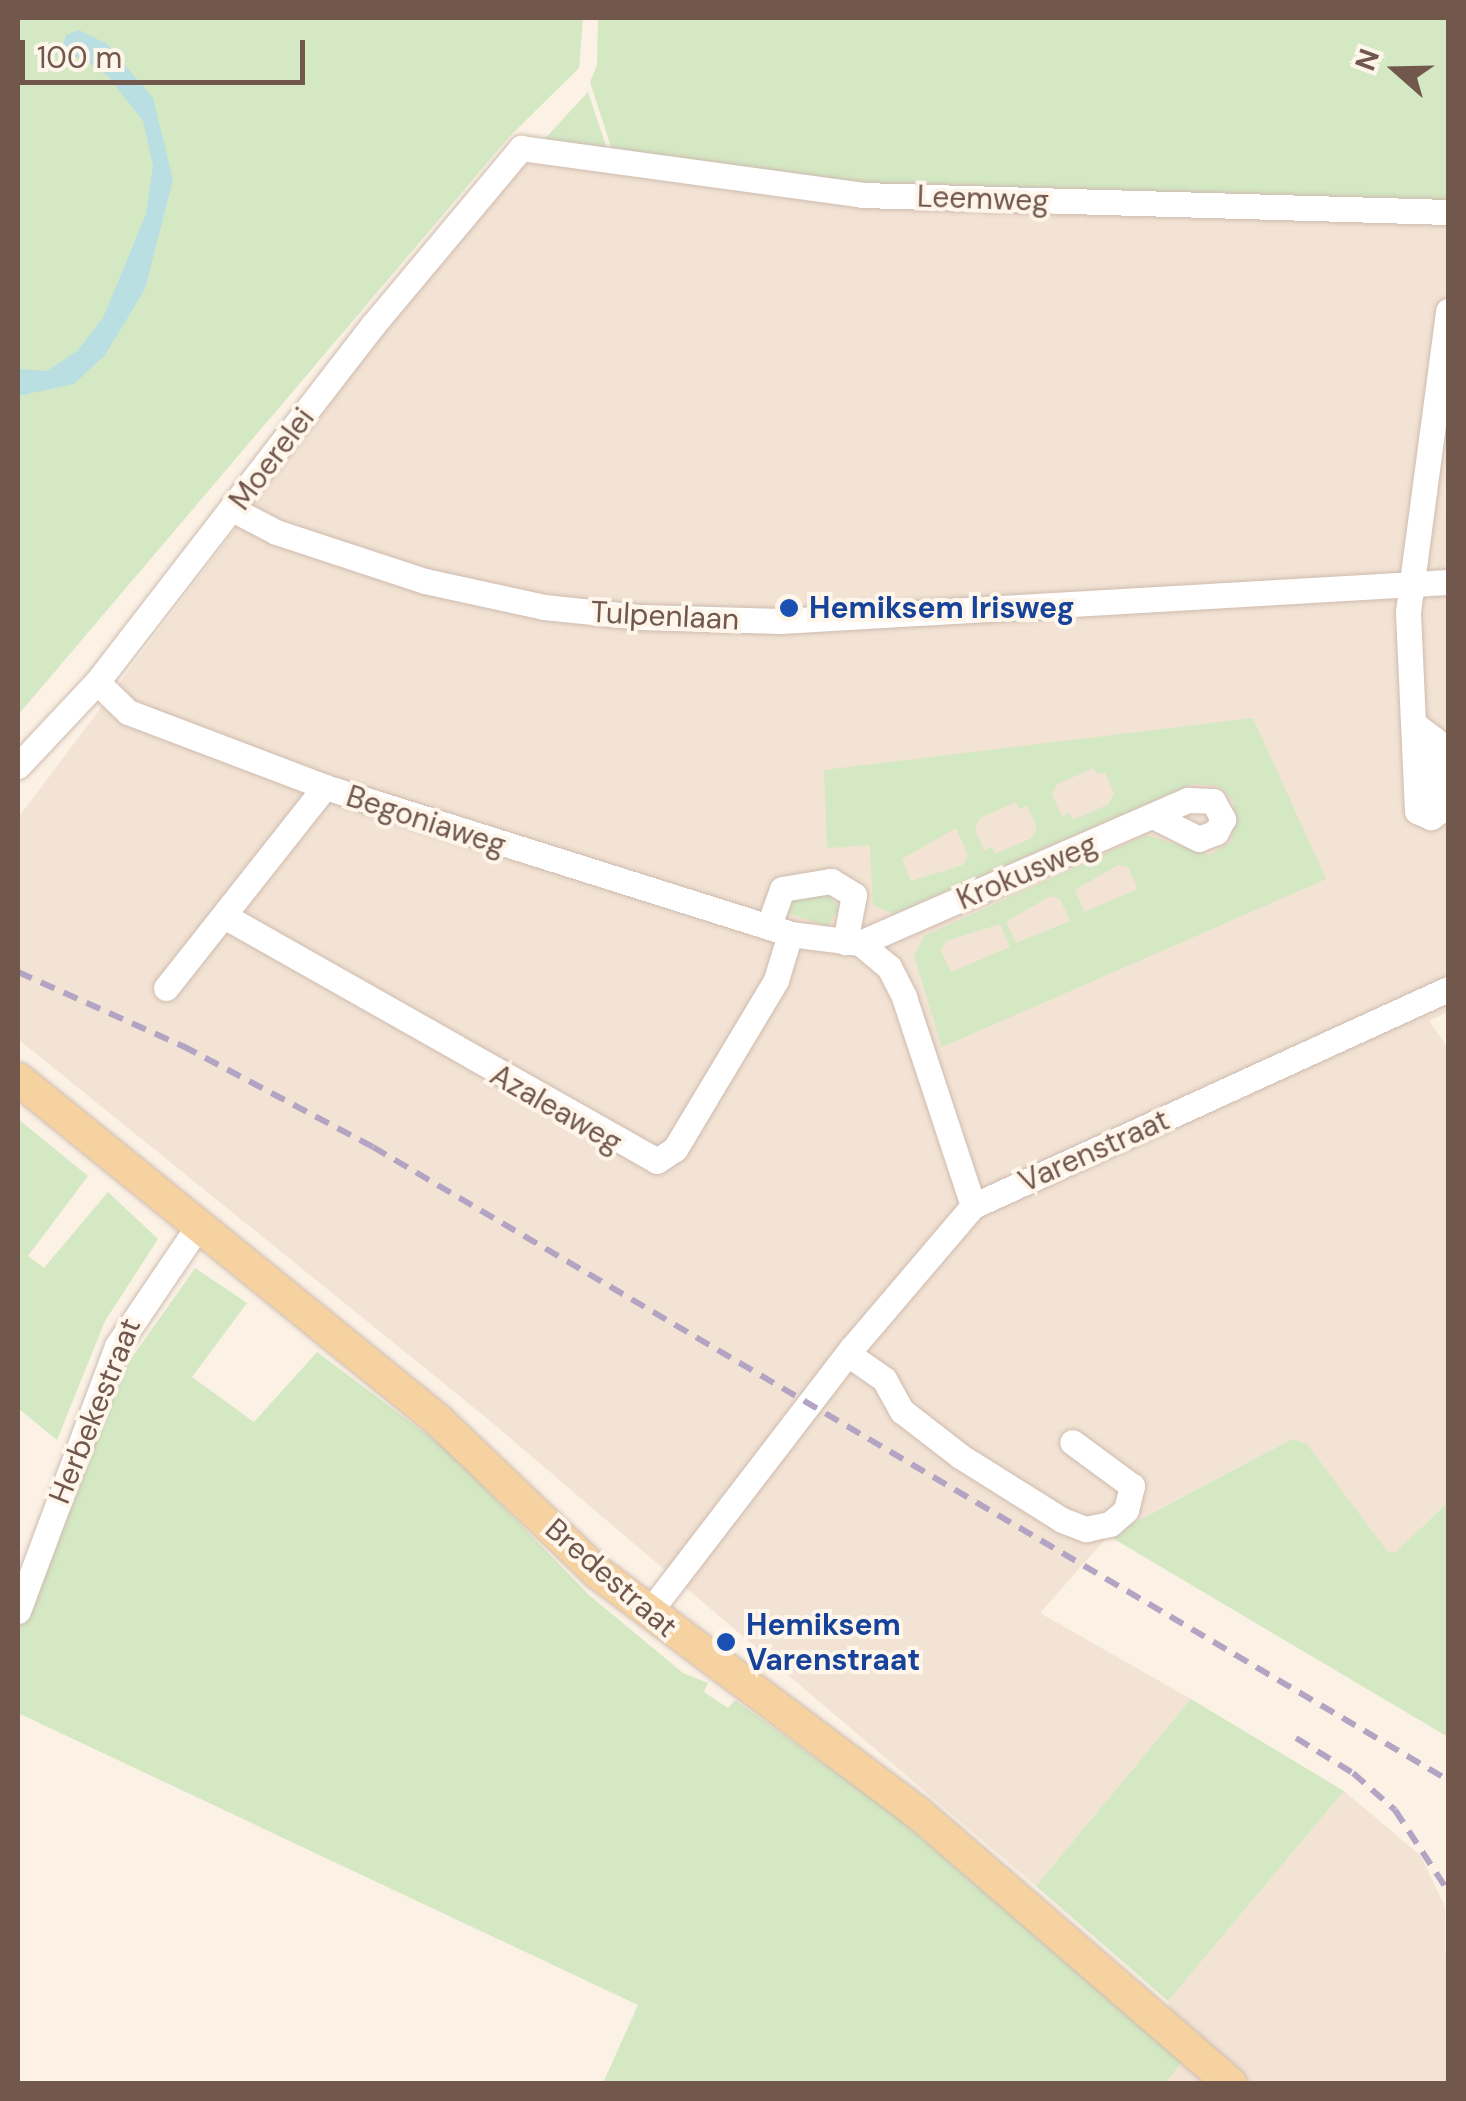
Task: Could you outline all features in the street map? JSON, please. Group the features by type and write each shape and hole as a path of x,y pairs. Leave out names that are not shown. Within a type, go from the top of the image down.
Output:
{"main road":[{"name":"Bredestraat","path":"18,1079 660,1598 1231,2084"},
{"name":"Bredestraat","path":"438,1420 597,1572 893,1793"}],"street":[{"name":"Leemweg","path":"520,148 862,195 1448,212"},
{"name":"Moerelei","path":"18,766 97,682 234,510 373,325 520,148"},
{"path":"1414,724 1410,583 1448,311"},
{"name":"Tulpenlaan","path":"234,510 294,538 425,581 544,606 641,617 781,621 1448,582"},
{"name":"Begoniaweg","path":"97,682 128,712 325,787 780,930 853,942"},
{"path":"166,988 226,917 325,787"},
{"name":"Krokusweg","path":"853,942 900,930 1155,817"},
{"path":"780,930 782,889 831,881 854,895 853,942 895,976"},
{"name":"Azaleaweg","path":"226,917 657,1162 675,1149 776,980 780,930"},
{"path":"900,930 895,976 973,1206"},
{"name":"Varenstraat","path":"660,1598 848,1354 973,1206 1448,989"},
{"name":"Herbekestraat","path":"18,1611 116,1346 199,1225"},
{"path":"848,1354 884,1379 902,1412 960,1456 1062,1520 1086,1529 1110,1524 1126,1510 1132,1486 1072,1442"}],"shaded area":[{"path":"534,160 1448,214 1448,1012 1429,1021 1448,1048 1448,1502 1396,1552 1387,1551 1292,1439 1108,1536 1040,1613 1191,1699 1036,1886 483,1415 18,1039 18,818 383,332 522,166"},
{"path":"1344,1791 1421,1856 1445,1907 1448,2083 1165,2084 1182,2062 1168,2001"}],"green space":[{"path":"18,18 583,18 579,68 509,137 18,715"},
{"path":"598,18 1448,18 1448,212 862,195 616,162 590,82 597,65"},
{"path":"588,92 609,155 538,146"},
{"path":"1253,718 1326,879 942,1047 914,956 924,936 1146,835 1210,855 1232,840 1234,802 1219,786 1192,784 893,914 873,905 870,845 827,848 824,770","holes":["1094,768 1097,774 1105,772 1114,793 1109,804 1073,820 1069,813 1062,817 1052,794 1057,784","1016,802 1019,809 1027,806 1037,828 1032,838 995,854 992,847 984,851 975,829 980,818","956,828 968,855 963,865 911,881 902,859","1118,865 1128,867 1138,889 1084,912 1075,890","1050,896 1060,899 1070,921 1016,943 1006,922","1000,924 1010,947 951,972 941,951 946,941"]},
{"path":"828,894 839,908 828,926 788,913 795,896"},
{"path":"18,1119 88,1176 28,1256 44,1268 108,1192 158,1239 105,1321 57,1440 18,1408"},
{"path":"195,1268 247,1303 192,1377 254,1422 317,1352 448,1450 589,1595 683,1673 708,1683 704,1692 728,1708 735,1700 891,1812 1182,2062 1165,2084 603,2083 638,2005 18,1713 18,1623 129,1362"},
{"path":"1292,1439 1307,1444 1387,1551 1396,1552 1448,1502 1448,1737 1109,1536"},
{"path":"1191,1699 1344,1791 1168,2001 1036,1886"}],"water":[{"path":"79,30 107,44 153,98 173,180 145,289 105,355 74,384 18,396 18,369 47,371 77,351 103,318 146,214 153,166 143,121 109,77 84,59 60,53 66,35"}],"railway":[{"path":"18,972 183,1046 373,1147 1448,1780"},
{"path":"1296,1738 1353,1773 1395,1810 1448,1891"}],"place":[{"name":"Hemiksem Irisweg","path":"789,608"},
{"name":"Hemiksem Varenstraat","path":"726,1642"}]}
